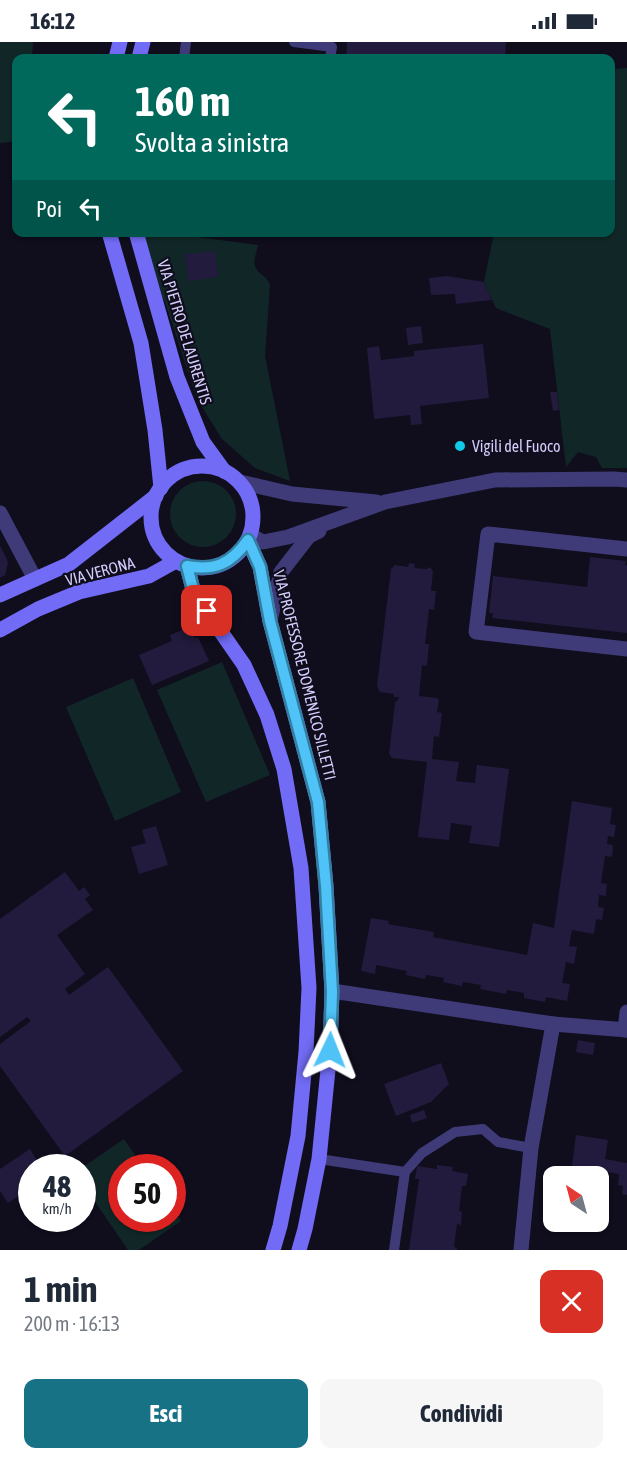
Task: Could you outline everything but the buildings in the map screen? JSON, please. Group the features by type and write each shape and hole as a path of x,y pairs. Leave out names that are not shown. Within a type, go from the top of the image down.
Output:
{"main road":[{"path":"110,237 141,343 155,430 158,492 152,510 152,525 156,540 165,552 182,564 201,568 215,567 228,561 240,552 249,538 253,521 248,494 240,482 224,471 207,466 189,468 173,476 158,492"},
{"name":"VIA PIETRO DE LAURENTIS","path":"137,237 177,377 203,442 224,471"},
{"name":"VIA VERONA","path":"0,595 69,564 158,492"},
{"name":"VIA PROFESSORE DOMENICO SILLETTI","path":"249,538 260,567 270,621 318,802 326,886 332,992 330,1050 319,1159 299,1250"},
{"path":"182,564 194,593 244,665 267,715 284,769 301,868 309,988 306,1052 298,1136 273,1250"},
{"name":"VIA VERONA","path":"0,630 38,609 79,592 149,576 182,564"}],"street":[{"path":"249,538 263,542 288,537 385,502 495,480 627,480"},
{"path":"240,482 292,494 385,502"},
{"path":"0,513 34,579"},
{"path":"270,621 281,572 309,536 352,513"},
{"path":"627,549 488,534 476,632 627,649"},
{"path":"332,992 553,1024 626,1030 627,1011"},
{"path":"521,1250 531,1148 553,1024"}],"lane":[{"path":"294,42 332,47 331,54"},
{"path":"394,1250 405,1172 422,1153 455,1132 483,1129 498,1142 531,1148"},
{"path":"319,1159 405,1172"}],"green space":[{"path":"0,42 33,42 32,54 12,54 12,142 0,143"},
{"path":"627,68 627,468 602,468 596,457 578,452 566,467 550,329 496,308 484,282 493,237 615,237 615,69"},
{"path":"144,237 197,237 258,245 255,266 270,285 265,356 290,481 255,468 222,439 197,399 164,299 160,300"},
{"path":"203,481 216,484 226,491 233,501 236,514 233,527 226,537 216,544 203,547 190,544 180,537 173,527 170,514 173,501 180,491 190,484"},
{"path":"222,662 270,775 206,802 157,690"},
{"path":"133,678 181,792 115,821 66,707"},
{"path":"124,1139 134,1154 108,1154 108,1221 96,1203 96,1158"},
{"path":"116,1232 165,1232 139,1250 128,1250"}],"place":[{"name":"Vigili del Fuoco","path":"460,446"}],"route":[{"path":"207,611 194,593 187,566 215,567 240,552 248,540 260,567 270,621 318,802 326,886 332,992 330,1050"}]}
